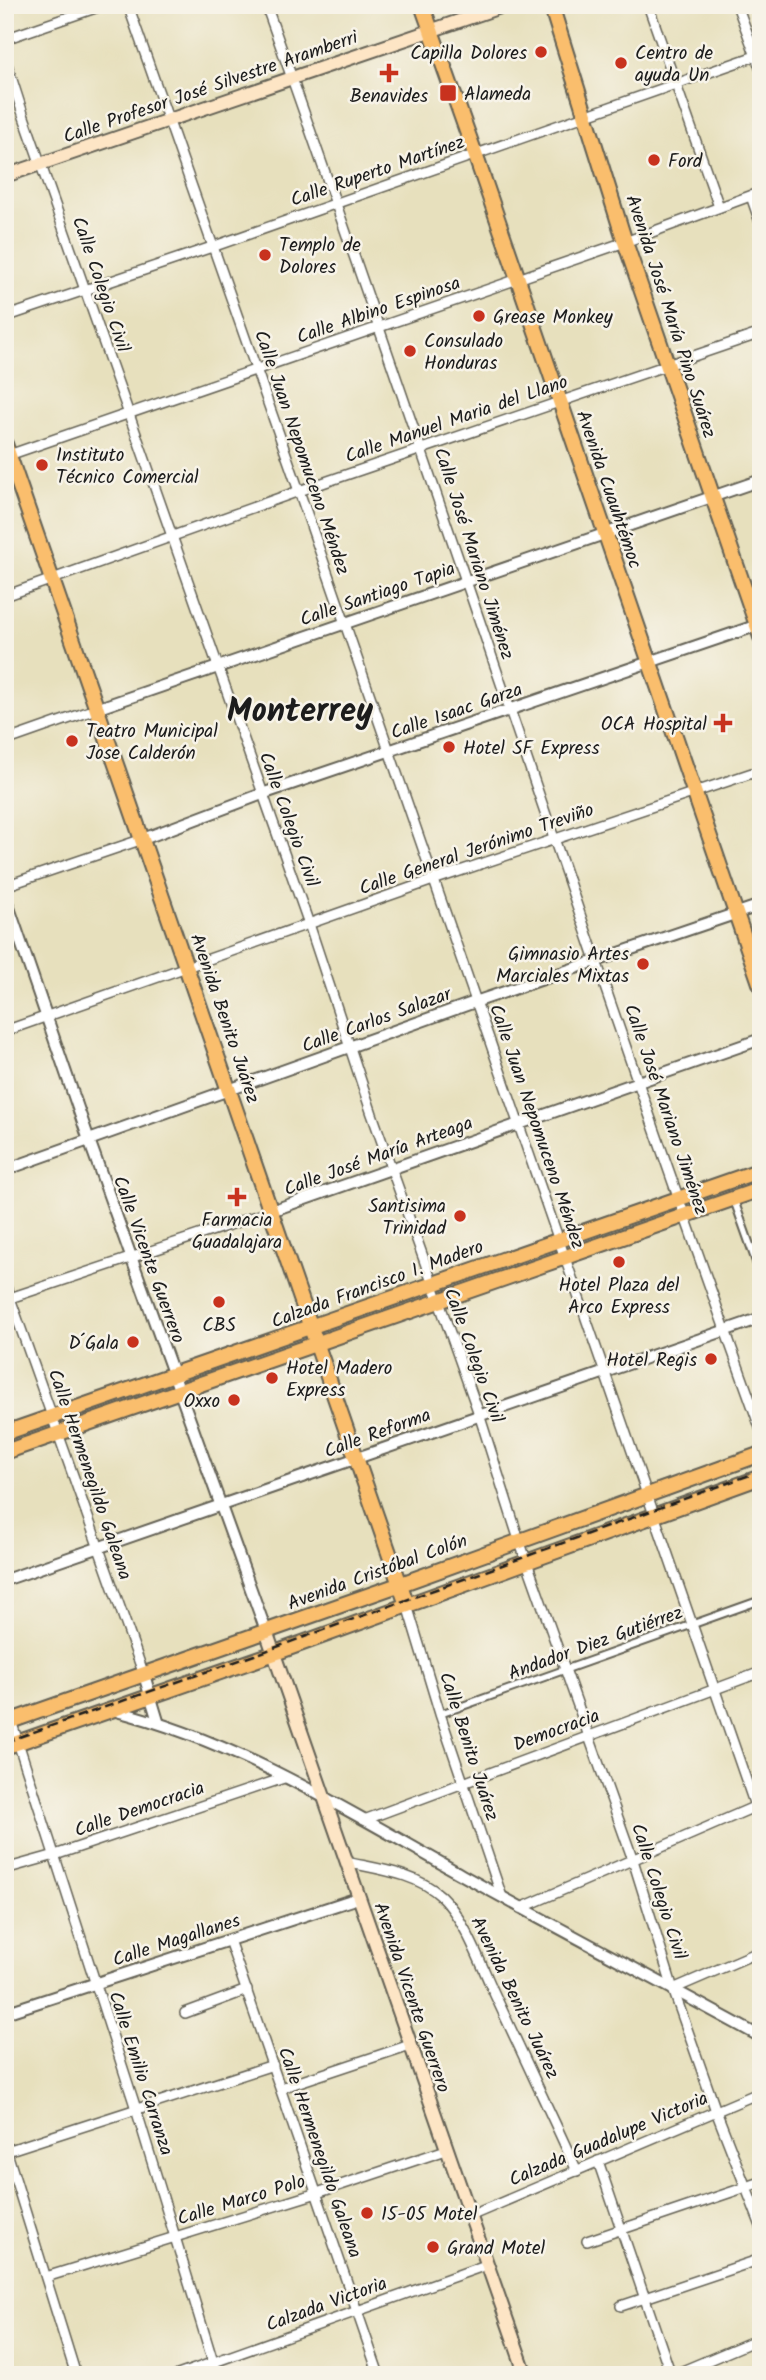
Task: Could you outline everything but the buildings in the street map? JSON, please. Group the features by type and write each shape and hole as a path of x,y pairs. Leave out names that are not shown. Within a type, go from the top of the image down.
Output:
{"main road":[{"name":"Avenida Cuauhtémoc","path":"422,5 761,986"},
{"name":"Calle Profesor José Silvestre Aramberri","path":"5,176 506,5"},
{"name":"Avenida José María Pino Suárez","path":"551,5 625,242 759,629"},
{"name":"Avenida Benito Juárez","path":"6,451 231,1091 407,1605"},
{"name":"Calzada Francisco I. Madero","path":"5,1433 761,1170"},
{"name":"Calzada Francisco I. Madero","path":"5,1452 761,1189"},
{"name":"Avenida Cristóbal Colón","path":"9,1722 761,1454"},
{"path":"12,1745 761,1477"},
{"name":"Avenida Vicente Guerrero","path":"266,1631 526,2375"}],"street":[{"path":"5,39 104,5"},
{"name":"Calle Juan Nepomuceno Méndez","path":"128,5 566,1257 714,1689 758,1805 761,1823"},
{"name":"Calle José Mariano Jiménez","path":"266,5 761,1430"},
{"path":"648,5 719,207"},
{"path":"737,5 758,55 761,71"},
{"name":"Calle Ruperto Martínez","path":"5,317 758,55"},
{"name":"Calle Colegio Civil","path":"5,58 309,924 431,1284 479,1414 519,1540 633,1860 673,1989 716,2111 761,2226"},
{"name":"Calle Albino Espinosa","path":"6,451 129,414 625,242 761,192"},
{"path":"751,196 761,225"},
{"name":"Calle Manuel Maria del Llano","path":"5,596 560,400 761,333"},
{"name":"Calle Santiago Tapia","path":"5,741 217,665 761,480"},
{"name":"Calle Isaac Garza","path":"5,886 143,839 262,794 649,663 759,629"},
{"name":"Calle General Jerónimo Treviño","path":"5,1031 433,880 761,770"},
{"name":"Calle Vicente Guerrero","path":"5,896 89,1140 266,1631"},
{"name":"Calle Carlos Salazar","path":"5,1170 475,1002 761,905"},
{"name":"Calle José María Arteaga","path":"8,1299 271,1211 761,1039"},
{"path":"733,1199 761,1276"},
{"name":"Calle Hermenegildo Galeana","path":"5,1284 8,1299 144,1675"},
{"name":"Calle Reforma","path":"5,1580 761,1318"},
{"name":"Andador Diez Gutiérrez","path":"440,1714 761,1600"},
{"name":"Calle Benito Juárez","path":"407,1605 440,1714 502,1897"},
{"name":"Democracia","path":"364,1820 761,1672"},
{"path":"144,1675 158,1721"},
{"name":"Calle Emilio Carranza","path":"5,1702 12,1745 55,1855 217,2375"},
{"path":"112,1710 158,1721 219,1745 324,1797 521,1908 761,2037"},
{"name":"Calle Democracia","path":"5,1869 55,1855 284,1777"},
{"path":"521,1908 758,1805"},
{"name":"Avenida Benito Juárez","path":"346,1862 400,1874 427,1886 441,1897 453,1912 485,1972 577,2171"},
{"name":"Calle Magallanes","path":"5,2013 358,1898"},
{"name":"Calle Hermenegildo Galeana","path":"229,1940 379,2375"},
{"path":"673,1989 761,1951"},
{"path":"185,2012 247,1990"},
{"path":"281,2088 410,2045"},
{"path":"76,2375 6,2148 273,2065"},
{"name":"Calzada Guadalupe Victoria","path":"470,2216 761,2092"},
{"name":"Calle Marco Polo","path":"46,2277 446,2150"},
{"path":"598,2161 672,2375 761,2338"},
{"path":"587,2241 761,2182"},
{"path":"621,2306 761,2259"},
{"name":"Calzada Victoria","path":"178,2375 486,2265"}],"railway":[{"path":"5,1742 263,1652 761,1471"}],"place":[{"name":"Capilla Dolores","path":"541,52"},
{"name":"Centro de ayuda Un","path":"621,63"},
{"name":"Benavides","path":"389,73"},
{"name":"Alameda","path":"448,93"},
{"name":"Ford","path":"654,160"},
{"name":"Templo de Dolores","path":"265,255"},
{"name":"Grease Monkey","path":"479,316"},
{"name":"Consulado Honduras","path":"410,351"},
{"name":"Instituto Técnico Comercial","path":"42,465"},
{"name":"OCA Hospital","path":"723,723"},
{"name":"Teatro Municipal Jose Calderón","path":"72,741"},
{"name":"Hotel SF Express","path":"449,747"},
{"name":"Gimnasio Artes Marciales Mixtas","path":"643,964"},
{"name":"Farmacia Guadalajara","path":"237,1197"},
{"name":"Santisima Trinidad","path":"460,1216"},
{"name":"Hotel Plaza del Arco Express","path":"619,1262"},
{"name":"CBS","path":"219,1302"},
{"name":"D´Gala","path":"133,1342"},
{"name":"Hotel Regis","path":"711,1359"},
{"name":"Hotel Madero Express","path":"272,1378"},
{"name":"Oxxo","path":"234,1400"},
{"name":"15-05 Motel","path":"367,2213"},
{"name":"Grand Motel","path":"433,2247"}],"district":[{"name":"Monterrey","path":"300,709"}]}
